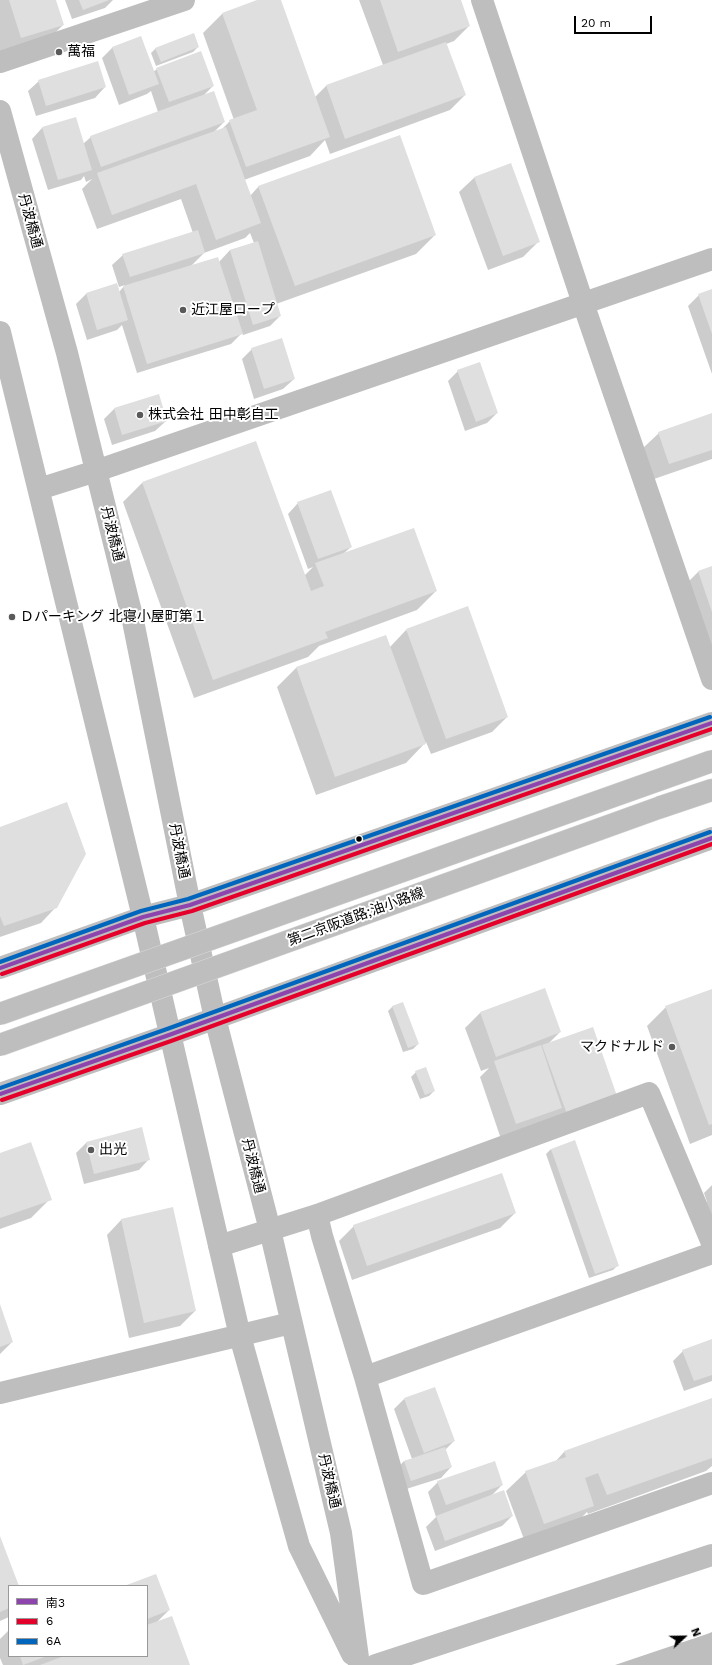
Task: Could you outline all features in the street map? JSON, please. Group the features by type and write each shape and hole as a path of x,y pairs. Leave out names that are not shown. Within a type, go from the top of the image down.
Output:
{"main road":[{"path":"0,62 184,0"},
{"path":"482,0 583,303 712,679"},
{"name":"丹波橋通","path":"0,110 67,353 132,616 190,905 215,1018 270,1230 341,1533 358,1665"},
{"path":"39,489 96,471 712,259"},
{"name":"丹波橋通","path":"0,332 143,917 169,1035 240,1336 299,1546 358,1665"},
{"path":"0,968 143,917 190,905 712,723"},
{"name":"第二京阪道路;油小路線","path":"0,1014 712,761"},
{"name":"第二京阪道路;油小路線","path":"0,1045 712,790"},
{"path":"0,1094 169,1035 712,838"},
{"path":"219,1246 317,1215 648,1093 712,1243"},
{"path":"317,1215 424,1584 712,1483"},
{"path":"365,1377 712,1252"},
{"path":"0,1393 292,1323"},
{"path":"376,1665 712,1555"}],"shaded area":[{"path":"712,1632 712,1665 615,1665 707,1634"}],"building":[{"path":"9,0 56,0 64,25 21,38"},
{"path":"79,0 109,0 83,10"},
{"path":"257,0 281,0 330,137 246,167 229,120 257,110 222,13"},
{"path":"380,0 461,0 470,26 398,52"},
{"path":"194,33 199,47 161,62 155,48"},
{"path":"141,36 159,84 129,95 112,47"},
{"path":"446,42 466,95 345,139 326,85"},
{"path":"201,51 214,86 169,102 156,68"},
{"path":"98,61 106,87 46,106 38,80"},
{"path":"214,91 225,122 101,167 90,136"},
{"path":"76,117 92,170 58,180 42,127"},
{"path":"226,127 261,223 216,240 196,184 112,215 97,173"},
{"path":"400,135 436,235 295,286 258,186"},
{"path":"511,163 540,242 503,256 474,177"},
{"path":"198,230 205,253 130,277 122,254"},
{"path":"258,241 281,316 253,325 230,250"},
{"name":"近江屋ロープ","path":"218,257 243,334 147,364 123,286"},
{"path":"117,283 128,320 97,330 86,293"},
{"path":"712,289 712,334 698,294"},
{"path":"282,338 295,379 264,389 251,348"},
{"path":"480,362 498,413 476,422 457,370"},
{"name":"株式会社 田中彰自工","path":"159,394 167,421 122,435 114,408"},
{"path":"712,413 712,450 669,464 658,432"},
{"path":"256,441 311,591 324,586 315,563 414,528 437,591 325,632 328,638 213,680 142,482"},
{"path":"331,490 352,547 318,559 297,502"},
{"path":"712,566 712,612 698,571"},
{"path":"468,606 508,717 446,739 406,629"},
{"path":"386,635 426,744 335,777 296,667"},
{"path":"67,802 86,854 57,908 4,926 0,916 0,827"},
{"path":"545,988 561,1032 496,1057 480,1012"},
{"path":"712,989 712,1124 709,1125 665,1006"},
{"path":"403,1002 419,1044 408,1048 392,1006"},
{"path":"593,1027 617,1096 567,1114 542,1045"},
{"path":"541,1045 562,1108 516,1124 494,1061"},
{"path":"426,1067 435,1091 425,1095 415,1071"},
{"path":"142,1127 150,1160 94,1174 86,1142"},
{"path":"575,1140 619,1266 595,1274 551,1149"},
{"path":"31,1142 52,1200 0,1218 0,1153"},
{"path":"502,1173 516,1213 367,1266 353,1225"},
{"path":"173,1207 196,1311 144,1323 121,1219"},
{"path":"0,1304 13,1342 0,1347"},
{"path":"712,1339 712,1375 694,1381 682,1350"},
{"path":"435,1387 455,1441 424,1453 404,1398"},
{"path":"712,1398 712,1458 607,1495 598,1473 585,1478 594,1506 544,1524 525,1471 566,1457 564,1451"},
{"path":"445,1447 452,1467 411,1481 404,1461"},
{"path":"495,1461 503,1485 446,1505 437,1481"},
{"path":"504,1490 513,1516 445,1541 436,1516"},
{"path":"0,1536 19,1585 8,1585 8,1608 0,1612"},
{"path":"156,1574 170,1610 148,1619 148,1585 127,1585"},
{"path":"172,1616 190,1665 40,1665 61,1657 148,1657 148,1625"},
{"path":"20,1657 44,1657 23,1665"}],"transit line":[{"name":"6A","path":"0,962 141,911 188,899 710,717"},
{"name":"南3","path":"0,968 143,917 190,905 712,723"},
{"name":"6","path":"2,974 145,923 192,911 712,729"},
{"name":"6A","path":"0,1088 710,832"},
{"name":"南3","path":"0,1094 169,1035 712,838"},
{"name":"6","path":"2,1100 171,1041 712,844"}],"place":[{"name":"萬福","path":"59,52"},
{"name":"近江屋ロープ","path":"183,310"},
{"name":"株式会社 田中彰自工","path":"140,415"},
{"name":"Ｄパーキング 北寝小屋町第１","path":"12,617"},
{"name":"マクドナルド","path":"672,1047"},
{"name":"出光","path":"91,1150"}]}
